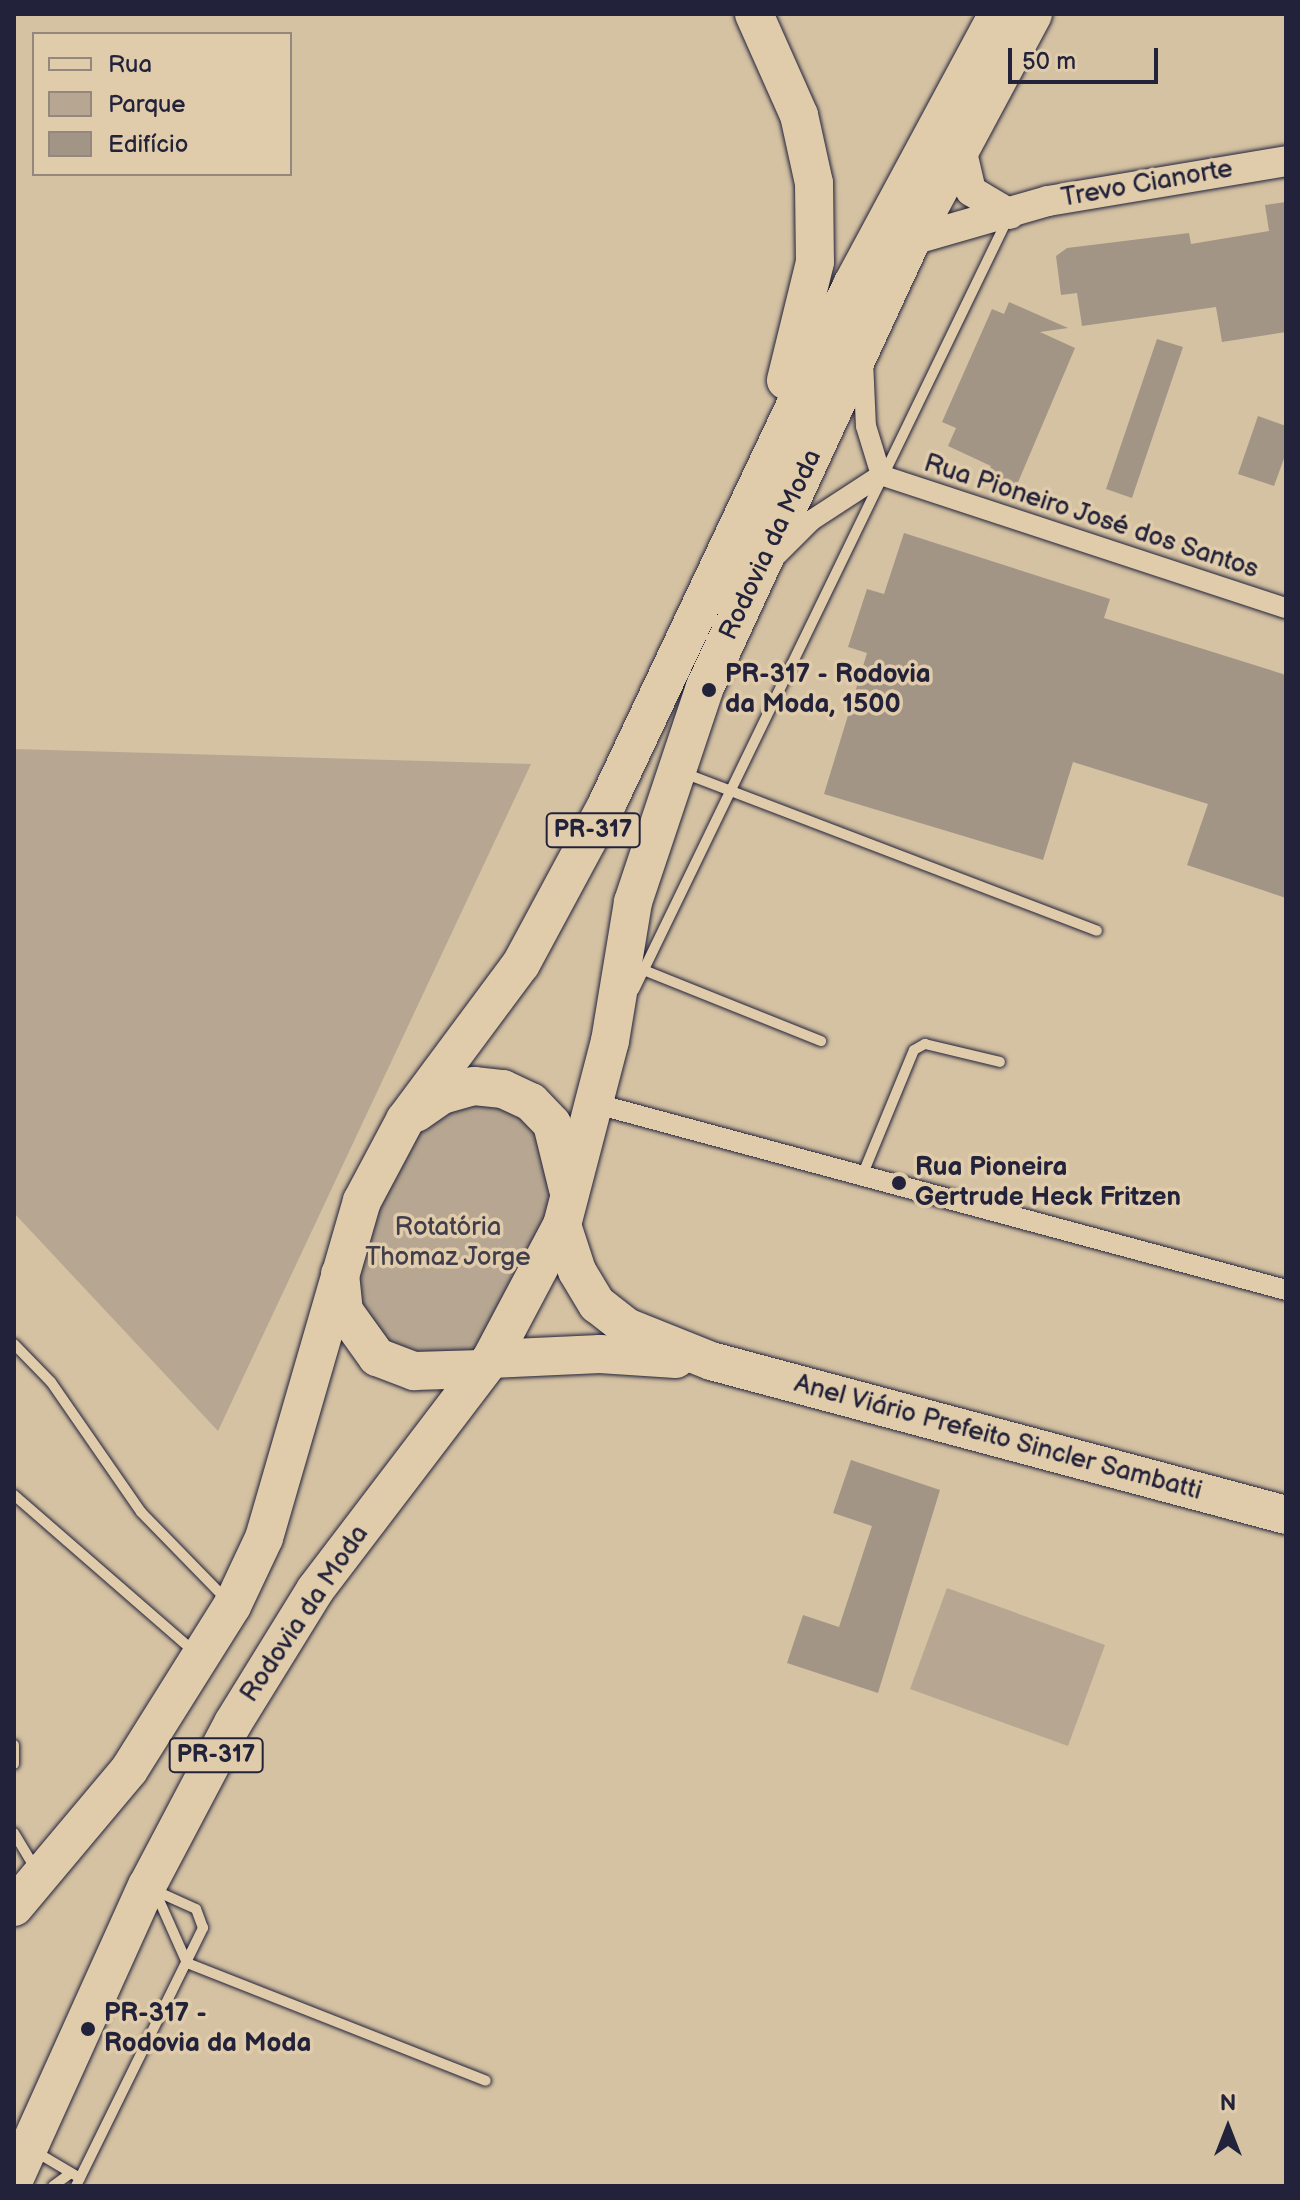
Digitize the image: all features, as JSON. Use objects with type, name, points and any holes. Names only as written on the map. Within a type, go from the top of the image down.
[{"type":"highway","points":[[742,517],[801,331],[815,262],[814,183],[799,115],[754,14]]},
{"type":"highway","name":"Rodovia da Moda","points":[[405,1120],[521,964],[607,804],[852,285],[998,14]]},
{"type":"highway","name":"Rodovia da Moda","points":[[565,1212],[610,1041],[634,966],[633,902],[675,770],[753,579],[912,240],[960,144],[1033,14]]},
{"type":"highway","points":[[405,1120],[442,1095],[474,1086],[503,1089],[531,1102],[552,1124],[566,1162],[565,1212]]},
{"type":"highway","name":"PR-317","points":[[14,1907],[129,1770],[204,1659],[232,1606],[264,1538],[339,1263],[362,1201],[405,1120]]},
{"type":"highway","name":"PR-317","points":[[486,1364],[565,1212]]},
{"type":"highway","name":"Anel Viário Prefeito Sincler Sambatti","points":[[565,1212],[577,1271],[597,1304],[626,1327],[711,1361],[1286,1515]]},
{"type":"highway","points":[[339,1263],[344,1311],[377,1357],[414,1371],[486,1364]]},
{"type":"highway","name":"Anel Viário Prefeito Sincler Sambatti","points":[[486,1364],[600,1354],[711,1361]]},
{"type":"highway","name":"Rodovia da Moda","points":[[21,2163],[150,1888],[233,1723],[315,1590],[486,1364]]},
{"type":"street","points":[[960,144],[971,191],[1010,214]]},
{"type":"street","name":"Trevo Cianorte","points":[[912,240],[1096,192],[1286,161]]},
{"type":"street","name":"Rua Pioneiro José dos Santos","points":[[863,350],[866,426],[881,475]]},
{"type":"street","name":"Rua Pioneiro José dos Santos","points":[[753,579],[812,520],[881,475]]},
{"type":"street","name":"Rua Pioneiro José dos Santos","points":[[881,475],[1286,608]]},
{"type":"street","points":[[593,1103],[1286,1290]]},
{"type":"lane","points":[[821,1041],[634,966],[731,788],[1010,214]]},
{"type":"lane","points":[[675,770],[731,788],[1097,931]]},
{"type":"lane","points":[[862,1176],[914,1050],[925,1044],[1000,1062]]},
{"type":"lane","points":[[14,1344],[51,1382],[141,1512],[232,1606]]},
{"type":"lane","points":[[14,1495],[204,1659]]},
{"type":"lane","points":[[14,1745],[14,1764]]},
{"type":"lane","points":[[14,1833],[42,1876]]},
{"type":"lane","points":[[53,2186],[76,2179],[203,1928],[196,1909],[150,1888]]},
{"type":"lane","points":[[150,1888],[187,1963],[486,2081]]},
{"type":"lane","points":[[21,2163],[76,2179]]},
{"type":"green space","points":[[14,749],[531,764],[218,1431],[14,1213]]},
{"type":"green space","name":"Rotatória Thomaz Jorge","points":[[503,1089],[566,1162],[491,1359],[433,1371],[344,1311],[405,1120]]},
{"type":"green space","points":[[947,1588],[1105,1645],[1068,1746],[910,1689]]},
{"type":"building","points":[[1286,202],[1286,332],[1222,342],[1216,307],[1082,326],[1077,293],[1061,295],[1056,256],[1067,248],[1189,233],[1191,244],[1269,231],[1265,205]]},
{"type":"building","points":[[1009,302],[1068,328],[1040,332],[1075,348],[1016,487],[987,474],[991,466],[948,446],[956,428],[942,422],[992,309],[1004,314]]},
{"type":"building","points":[[1157,339],[1183,347],[1132,498],[1106,489]]},
{"type":"building","points":[[1258,416],[1286,426],[1286,453],[1274,486],[1238,474]]},
{"type":"building","points":[[904,533],[1110,599],[1104,618],[1286,675],[1286,898],[1187,865],[1208,804],[1073,762],[1043,860],[824,794],[867,653],[848,647],[867,589],[884,594]]},
{"type":"building","points":[[851,1460],[940,1490],[878,1693],[787,1663],[803,1615],[839,1627],[872,1526],[833,1513]]},
{"type":"place","name":"PR-317 - Rodovia da Moda, 1500","points":[[709,690]]},
{"type":"place","name":"Rua Pioneira Gertrude Heck Fritzen","points":[[899,1183]]},
{"type":"place","name":"PR-317 - Rodovia da Moda","points":[[88,2029]]}]
